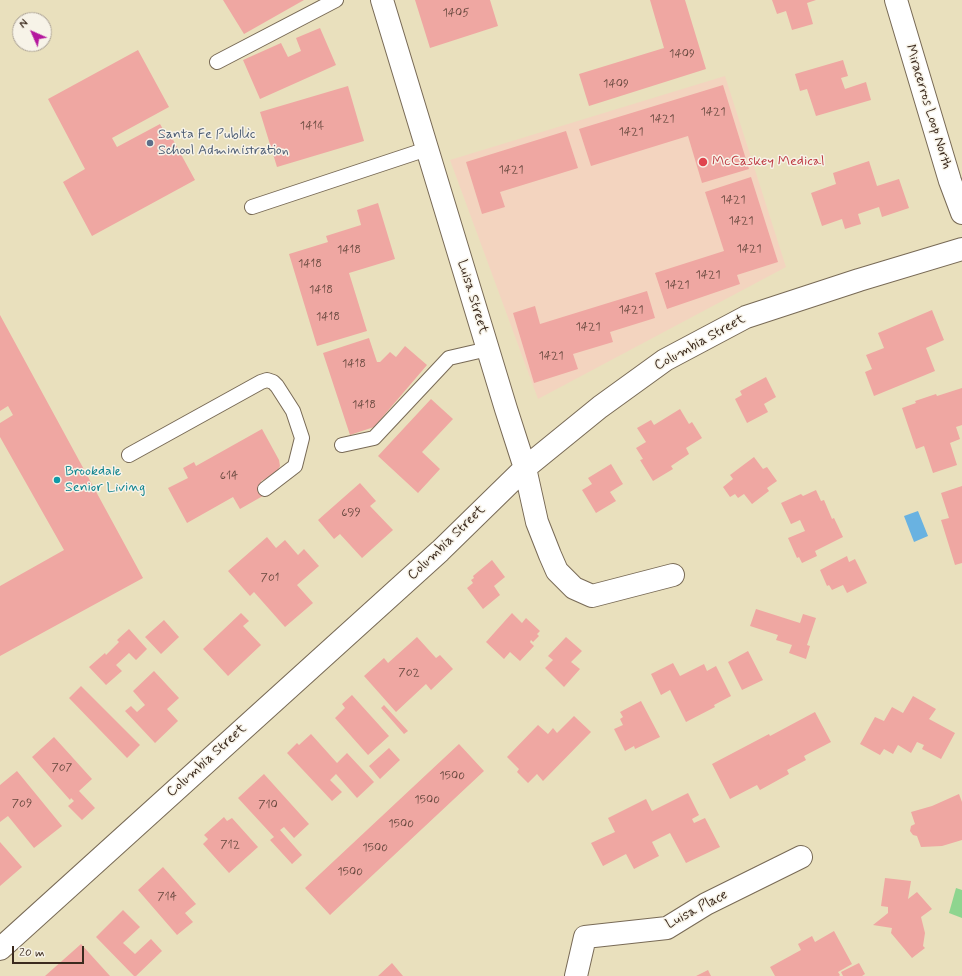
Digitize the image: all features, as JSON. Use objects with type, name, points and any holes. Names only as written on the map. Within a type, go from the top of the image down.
[{"type":"street","name":"Luisa Street","points":[[382,0],[525,468],[537,522],[557,571],[574,588],[592,596],[673,575]]},
{"type":"street","name":"Miracerros Loop North","points":[[896,0],[948,174],[962,213]]},
{"type":"street","name":"Columbia Street","points":[[0,949],[440,551],[525,468],[600,406],[664,360],[746,317],[859,280],[962,249]]},
{"type":"street","name":"Luisa Place","points":[[576,976],[585,937],[667,928],[706,904],[801,857]]},
{"type":"lane","points":[[217,62],[336,0]]},
{"type":"lane","points":[[252,207],[427,149]]},
{"type":"lane","points":[[342,445],[374,438],[449,358],[488,349]]},
{"type":"lane","points":[[129,455],[267,380],[278,386],[293,411],[302,438],[296,466],[265,489]]},
{"type":"shaded area","points":[[725,76],[786,267],[538,399],[450,160]]},
{"type":"green space","points":[[956,888],[962,890],[962,918],[949,913]]},
{"type":"water","points":[[918,511],[928,536],[914,542],[904,516]]},
{"type":"building","points":[[223,0],[304,0],[244,34]]},
{"type":"building","points":[[415,0],[490,0],[498,26],[430,48]]},
{"type":"building","points":[[650,0],[685,0],[706,69],[589,106],[579,74],[664,48]]},
{"type":"building","points":[[772,0],[816,0],[807,3],[813,24],[792,30],[786,11],[777,14]]},
{"type":"building","points":[[320,28],[336,65],[260,99],[243,60],[281,43],[288,57],[301,51],[296,38]]},
{"type":"building","name":"Santa Fe Publlic School Administration","points":[[138,50],[169,107],[112,138],[117,147],[160,124],[168,138],[171,136],[195,180],[92,236],[63,182],[85,169],[48,99]]},
{"type":"building","points":[[843,60],[848,76],[841,78],[845,89],[866,82],[871,100],[816,116],[807,89],[800,91],[795,74]]},
{"type":"building","points":[[723,85],[749,169],[702,183],[688,136],[591,166],[579,129]]},
{"type":"building","points":[[348,86],[364,141],[277,167],[260,112]]},
{"type":"building","points":[[566,131],[578,168],[500,192],[505,207],[482,214],[466,162]]},
{"type":"building","points":[[869,161],[877,186],[899,179],[909,208],[882,217],[879,207],[858,214],[861,224],[845,229],[842,219],[822,226],[811,193],[836,184],[833,173]]},
{"type":"building","points":[[751,177],[778,262],[737,275],[740,284],[667,309],[655,273],[724,251],[705,192]]},
{"type":"building","points":[[378,203],[395,259],[349,273],[367,331],[317,346],[289,254],[328,242],[326,236],[361,225],[357,210]]},
{"type":"building","points":[[647,291],[655,318],[610,332],[613,342],[573,354],[578,369],[534,383],[513,313],[535,306],[540,324]]},
{"type":"building","points":[[932,310],[944,340],[926,348],[935,371],[874,396],[865,372],[872,369],[866,355],[884,348],[878,333]]},
{"type":"building","name":"Brookdale Senior Living","points":[[0,315],[143,578],[0,656],[0,586],[64,550],[0,437],[0,423],[13,415],[8,406],[0,411]]},
{"type":"building","points":[[369,338],[377,362],[380,362],[390,352],[396,357],[405,346],[427,365],[374,427],[350,435],[323,353]]},
{"type":"building","points":[[766,377],[776,397],[764,404],[768,412],[747,423],[735,399],[742,395],[740,391]]},
{"type":"building","points":[[962,388],[962,425],[956,427],[960,439],[950,443],[957,465],[933,473],[924,446],[916,449],[902,408],[916,403],[915,401],[936,394],[937,396]]},
{"type":"building","points":[[431,399],[453,419],[422,452],[440,469],[418,493],[378,456]]},
{"type":"building","points":[[680,409],[689,424],[692,422],[702,438],[686,448],[689,454],[671,466],[673,469],[653,481],[640,460],[643,459],[636,448],[646,442],[637,428],[651,420],[654,425]]},
{"type":"building","points":[[262,429],[279,460],[280,466],[276,474],[261,481],[268,493],[240,509],[233,497],[187,523],[168,488],[188,478],[183,468],[194,462],[196,466]]},
{"type":"building","points":[[754,457],[763,469],[767,467],[777,481],[767,488],[769,491],[752,504],[744,494],[738,498],[735,494],[730,497],[723,487],[733,479],[730,475]]},
{"type":"building","points":[[611,464],[623,484],[610,492],[616,501],[596,513],[582,490],[592,484],[588,478]]},
{"type":"building","points":[[360,483],[376,501],[370,506],[393,530],[362,558],[340,534],[334,539],[318,520]]},
{"type":"building","points":[[962,486],[962,563],[955,565],[941,520],[949,518],[941,493]]},
{"type":"building","points":[[816,490],[821,501],[824,500],[832,519],[834,518],[843,537],[815,551],[817,556],[802,563],[799,557],[797,558],[788,538],[805,531],[800,520],[791,524],[781,503],[801,494],[803,496]]},
{"type":"building","points":[[267,537],[276,548],[285,540],[298,555],[304,549],[319,566],[297,585],[313,603],[285,627],[254,592],[250,596],[228,571]]},
{"type":"building","points":[[847,556],[849,562],[855,559],[867,583],[847,593],[843,585],[832,590],[829,585],[827,586],[820,570]]},
{"type":"building","points":[[492,560],[505,577],[494,586],[500,595],[483,609],[467,588],[473,583],[471,580],[474,578],[473,576]]},
{"type":"building","points":[[756,609],[800,623],[803,614],[816,618],[807,645],[810,646],[806,659],[789,653],[792,645],[776,640],[778,635],[750,626]]},
{"type":"building","points":[[241,613],[249,621],[243,626],[261,645],[228,676],[203,649]]},
{"type":"building","points":[[512,613],[522,623],[526,618],[540,631],[537,634],[539,636],[533,642],[531,640],[530,642],[534,646],[520,661],[510,652],[504,659],[486,642]]},
{"type":"building","points":[[164,620],[179,637],[161,654],[145,637]]},
{"type":"building","points":[[129,629],[147,649],[136,660],[129,653],[116,665],[122,671],[106,685],[89,667],[105,653],[106,655],[119,642],[117,640]]},
{"type":"building","points":[[417,637],[436,658],[440,655],[453,669],[431,690],[426,684],[396,712],[364,676],[384,658],[388,663]]},
{"type":"building","points":[[566,637],[582,651],[571,662],[580,669],[564,687],[545,668],[553,660],[548,656]]},
{"type":"building","points":[[748,651],[763,680],[742,690],[728,662]]},
{"type":"building","points":[[673,663],[680,676],[704,664],[707,671],[716,666],[731,696],[714,705],[715,707],[686,722],[670,690],[661,695],[651,674]]},
{"type":"building","points":[[154,671],[179,698],[167,709],[178,721],[155,743],[125,711],[131,706],[137,712],[145,705],[133,691]]},
{"type":"building","points":[[81,686],[140,745],[127,758],[69,698]]},
{"type":"building","points":[[352,695],[389,736],[368,755],[335,718],[345,708],[342,704]]},
{"type":"building","points":[[913,696],[936,709],[929,719],[955,733],[941,759],[922,749],[924,745],[917,742],[911,753],[898,745],[893,754],[884,749],[880,755],[860,744],[875,717],[884,721],[892,707],[903,713]]},
{"type":"building","points":[[641,701],[660,737],[635,749],[634,746],[625,751],[614,729],[623,725],[620,719],[623,717],[620,712]]},
{"type":"building","points":[[384,705],[408,731],[404,734],[381,708]]},
{"type":"building","points":[[815,712],[831,742],[804,756],[806,760],[787,770],[789,774],[760,790],[757,785],[730,799],[712,764]]},
{"type":"building","points":[[574,716],[591,732],[543,781],[537,774],[528,783],[517,772],[519,769],[507,757],[538,725],[548,734],[553,728],[557,733]]},
{"type":"building","points":[[311,734],[337,763],[347,753],[374,782],[357,798],[336,774],[330,780],[342,792],[332,801],[287,753],[297,743],[299,745]]},
{"type":"building","points":[[54,737],[92,779],[79,791],[95,808],[82,820],[68,806],[74,801],[71,798],[70,800],[32,757]]},
{"type":"building","points":[[459,744],[484,771],[330,915],[305,888]]},
{"type":"building","points":[[389,748],[400,760],[380,779],[369,766]]},
{"type":"building","points":[[17,771],[62,826],[34,848],[8,816],[0,822],[0,785]]},
{"type":"building","points":[[264,774],[309,824],[294,838],[284,827],[280,830],[302,855],[292,864],[270,840],[274,837],[238,798]]},
{"type":"building","points":[[688,793],[699,815],[692,819],[694,823],[705,818],[720,847],[686,863],[670,833],[652,842],[659,856],[634,869],[626,854],[603,866],[591,843],[615,832],[608,818],[646,799],[652,811]]},
{"type":"building","points":[[959,794],[962,802],[962,840],[942,846],[921,847],[917,836],[913,835],[910,831],[911,826],[915,824],[911,812],[932,806]]},
{"type":"building","points":[[224,817],[227,821],[232,818],[258,847],[229,873],[203,844],[208,839],[204,835]]},
{"type":"building","points":[[0,842],[22,867],[0,886]]},
{"type":"building","points":[[163,867],[196,904],[185,913],[193,922],[177,935],[138,890]]},
{"type":"building","points":[[885,878],[911,881],[908,899],[917,892],[932,909],[921,917],[925,933],[923,946],[925,948],[912,958],[891,933],[892,928],[873,925],[888,913],[888,907],[881,906]]},
{"type":"building","points":[[123,910],[140,927],[123,943],[135,954],[151,939],[162,951],[136,976],[134,976],[96,937]]},
{"type":"building","points":[[834,931],[852,964],[838,972],[840,975],[839,976],[775,976],[770,967],[801,950],[798,944],[812,936],[815,942]]},
{"type":"building","points":[[81,944],[110,976],[45,976]]},
{"type":"building","points":[[392,963],[403,976],[378,976]]},
{"type":"building","points":[[859,963],[865,974],[862,976],[843,976],[841,972]]},
{"type":"building","points":[[708,970],[711,976],[696,976]]},
{"type":"place","name":"Santa Fe Publlic School Administration","points":[[150,143]]},
{"type":"place","name":"McCaskey Medical","points":[[703,162]]},
{"type":"place","name":"Brookdale Senior Living","points":[[57,480]]}]
